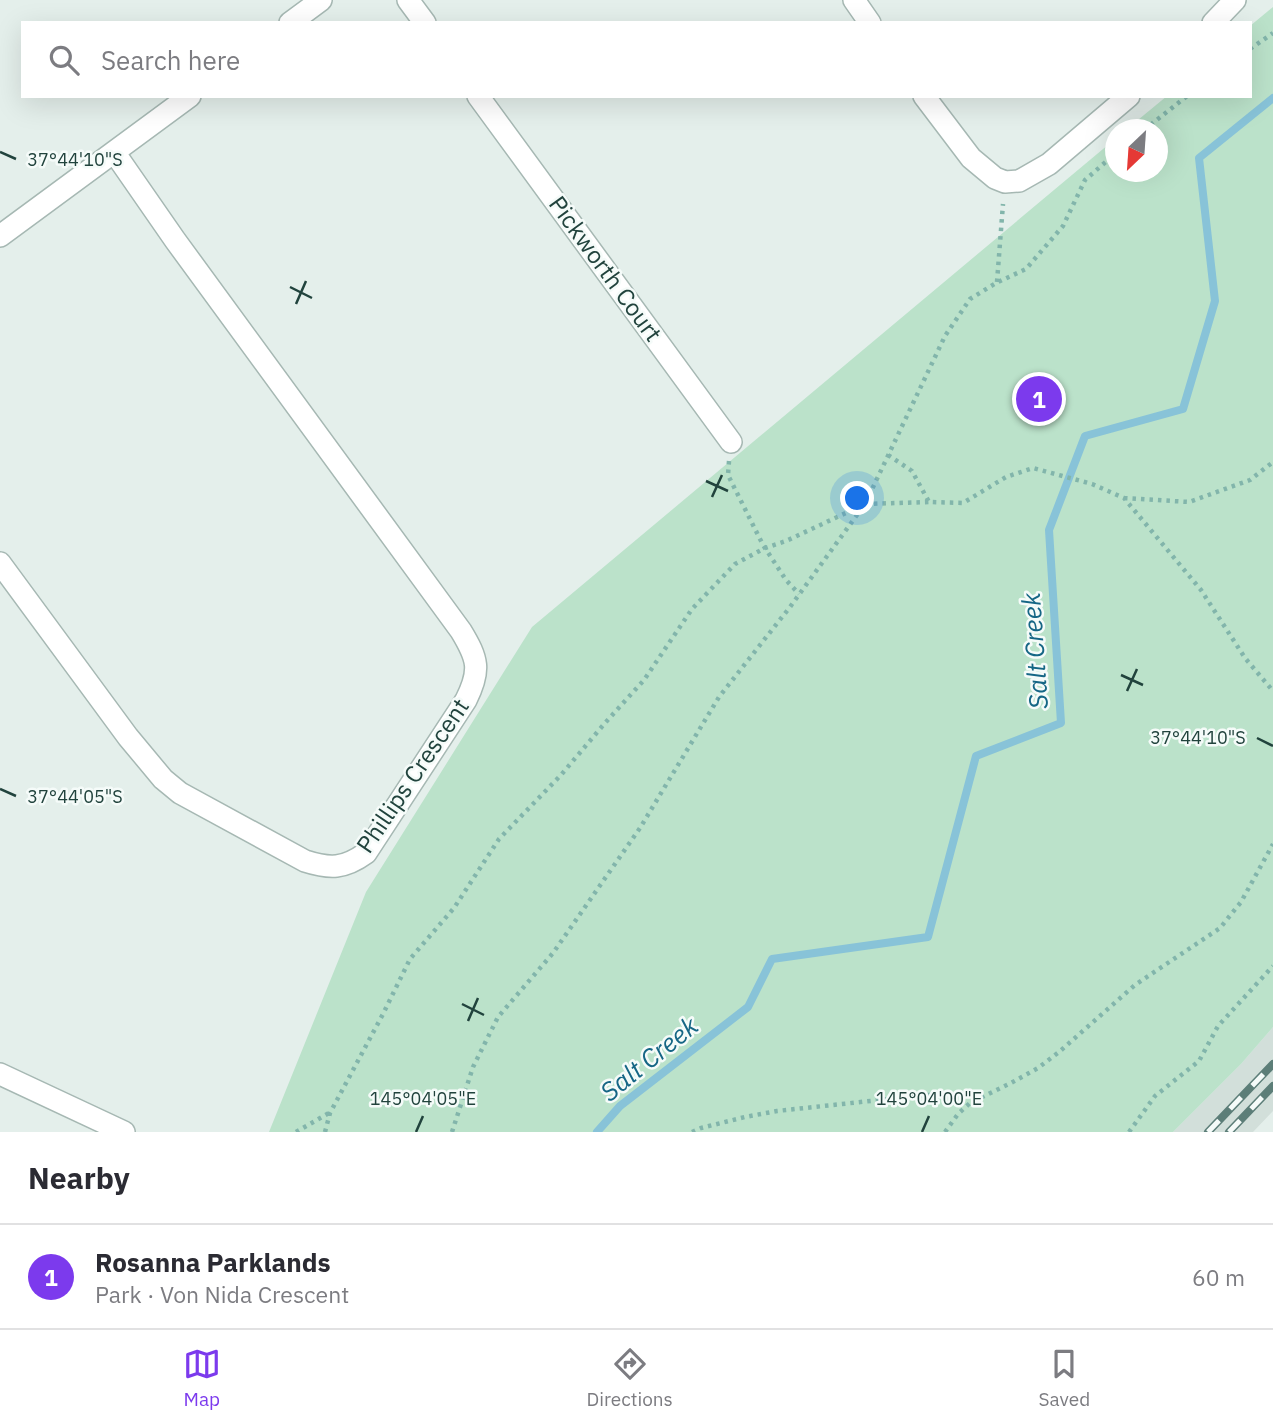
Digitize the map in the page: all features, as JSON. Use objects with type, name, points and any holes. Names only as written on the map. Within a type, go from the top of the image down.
[{"type":"street","points":[[293,21],[321,0]]},
{"type":"street","points":[[408,0],[424,21]]},
{"type":"street","points":[[854,0],[869,21]]},
{"type":"street","points":[[1215,21],[1235,0]]},
{"type":"street","points":[[0,236],[187,98]]},
{"type":"street","name":"Pickworth Court","points":[[479,98],[731,442]]},
{"type":"street","points":[[926,98],[971,158],[995,178],[1005,182],[1019,181],[1049,164],[1127,98]]},
{"type":"street","name":"Phillips Crescent","points":[[0,563],[128,737],[163,779],[180,793],[305,861],[323,867],[356,861],[366,853],[466,700],[474,683],[477,665],[461,631],[175,240],[114,152]]},
{"type":"street","points":[[0,1074],[124,1132]]},
{"type":"path","points":[[1252,49],[1273,33]]},
{"type":"path","points":[[1158,119],[1184,98]]},
{"type":"path","points":[[452,1132],[473,1067],[498,1017],[554,953],[640,828],[719,697],[865,504],[945,336],[970,299],[1026,269],[1063,226],[1084,180],[1105,162]]},
{"type":"path","points":[[996,283],[1005,182]]},
{"type":"path","points":[[731,442],[729,475],[765,548],[786,580],[799,594]]},
{"type":"path","points":[[888,455],[912,471],[929,502]]},
{"type":"path","points":[[325,1132],[330,1113],[410,959],[454,908],[499,839],[561,775],[644,680],[692,609],[735,564],[865,504],[963,503],[1006,477],[1033,468],[1092,484],[1124,498],[1189,502],[1250,480],[1273,461]]},
{"type":"path","points":[[1124,498],[1201,590],[1245,659],[1273,691]]},
{"type":"path","points":[[945,1132],[970,1103],[1038,1068],[1135,985],[1220,928],[1241,902],[1273,844]]},
{"type":"path","points":[[1129,1132],[1155,1096],[1199,1061],[1217,1026],[1273,965]]},
{"type":"path","points":[[692,1132],[745,1116],[777,1111],[926,1095],[986,1094]]},
{"type":"path","points":[[296,1132],[330,1113]]},
{"type":"shaded area","points":[[1273,1027],[1273,1111],[1253,1132],[1173,1132],[1241,1064]]},
{"type":"green space","points":[[1273,7],[1273,1027],[1241,1064],[1173,1132],[269,1132],[366,892],[532,627],[1105,147],[1105,182],[1168,182],[1168,119],[1139,119],[1165,98],[1252,98],[1252,24]]},
{"type":"waterway","name":"Salt Creek","points":[[597,1132],[620,1106],[748,1007],[772,959],[928,937],[976,756],[1061,723],[1049,530],[1085,436],[1183,409],[1215,301],[1199,158],[1273,98]]},
{"type":"railway","points":[[1208,1132],[1273,1064]]},
{"type":"railway","points":[[1229,1132],[1273,1086]]},
{"type":"place","name":"Rosanna Parklands","points":[[1039,399]]}]
